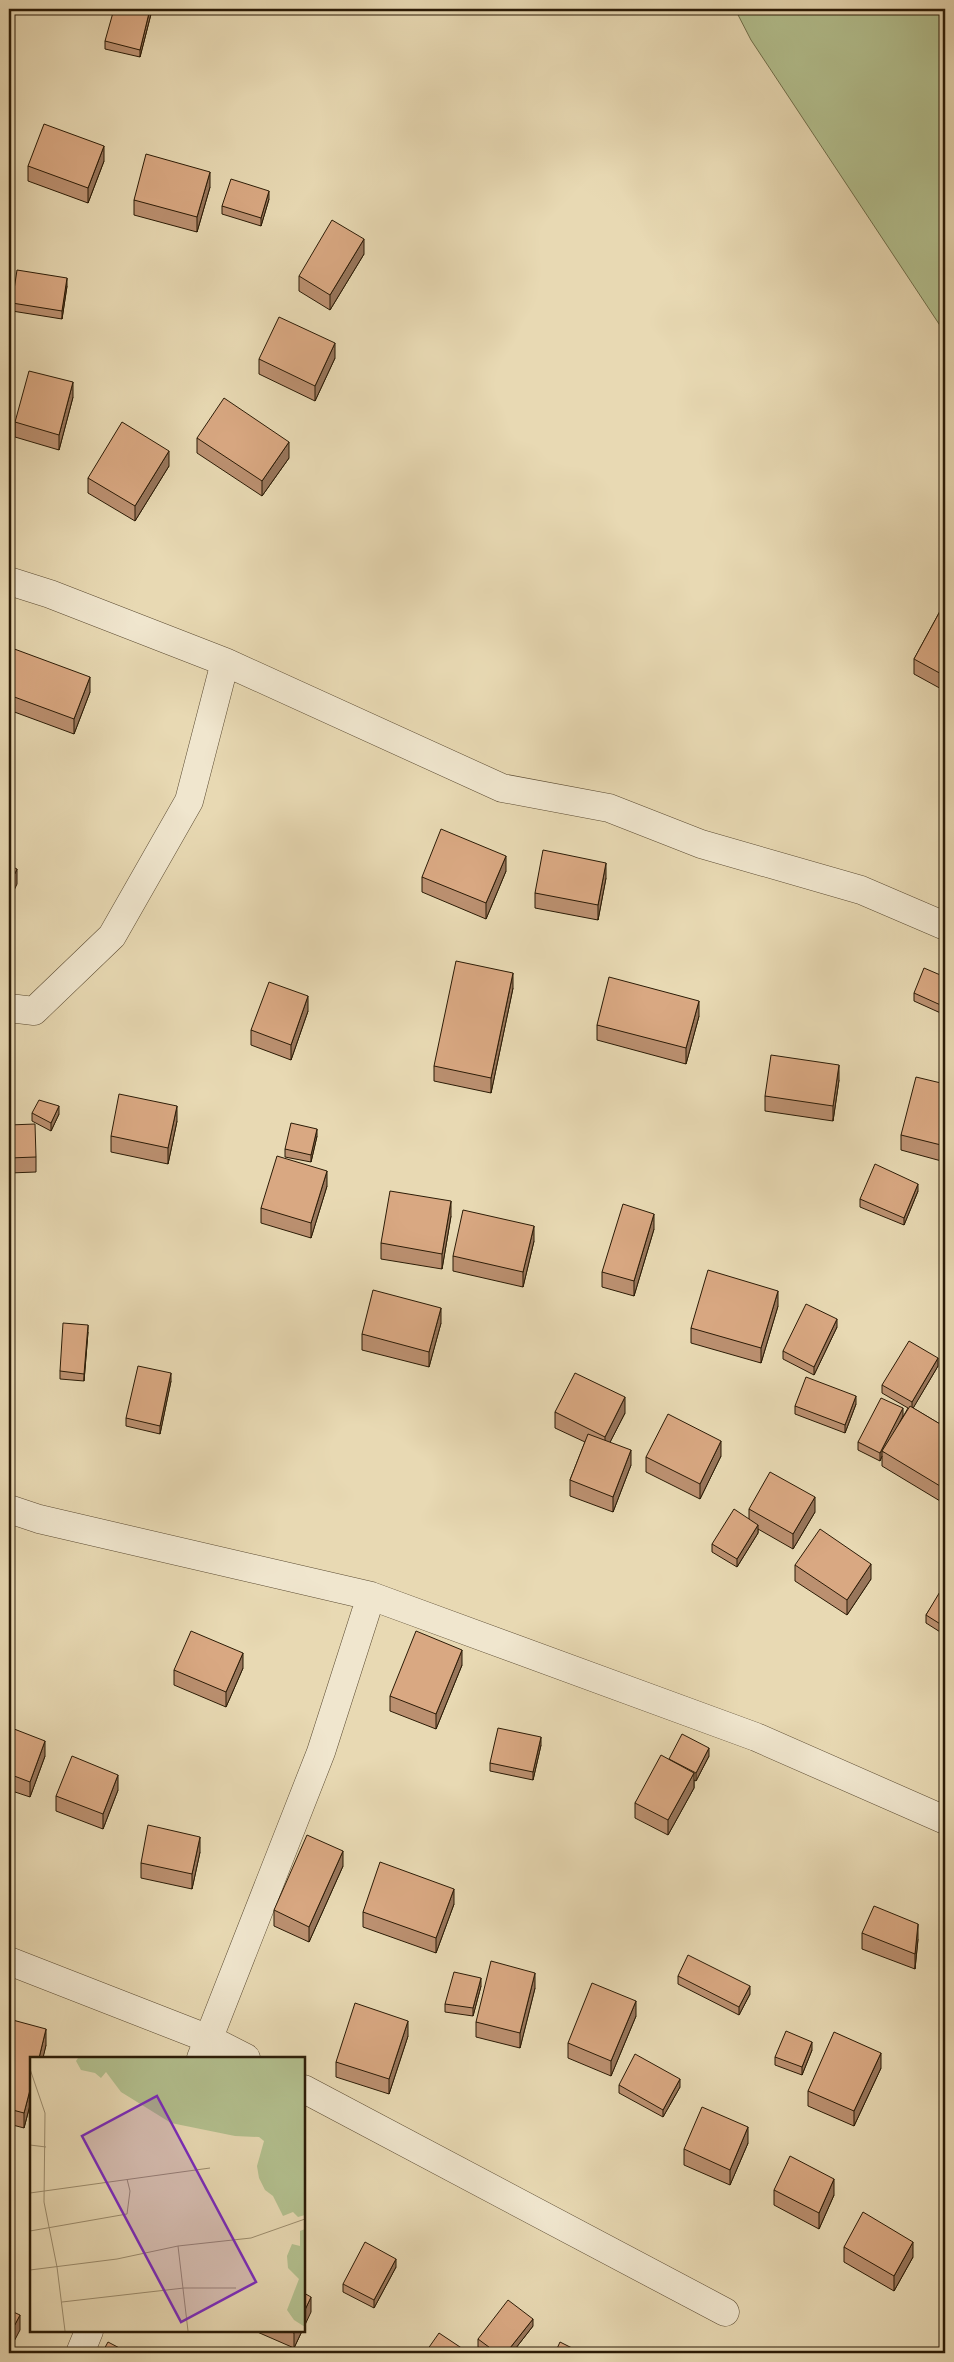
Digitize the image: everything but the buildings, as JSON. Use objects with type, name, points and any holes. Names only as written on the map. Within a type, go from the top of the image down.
[{"type":"street","points":[[9,581],[50,594],[225,662],[502,788],[609,808],[702,844],[860,890],[945,926]]},
{"type":"street","points":[[9,1008],[34,1011],[112,936],[189,801],[225,662]]},
{"type":"street","points":[[9,1509],[39,1519],[372,1596],[756,1737],[945,1820]]},
{"type":"street","points":[[205,2048],[321,1752],[372,1596]]},
{"type":"street","points":[[9,1961],[205,2048],[242,2057]]},
{"type":"street","points":[[305,2090],[725,2312]]},
{"type":"street","points":[[80,2353],[89,2332]]},
{"type":"green space","points":[[735,9],[945,9],[945,333],[751,40]]}]
